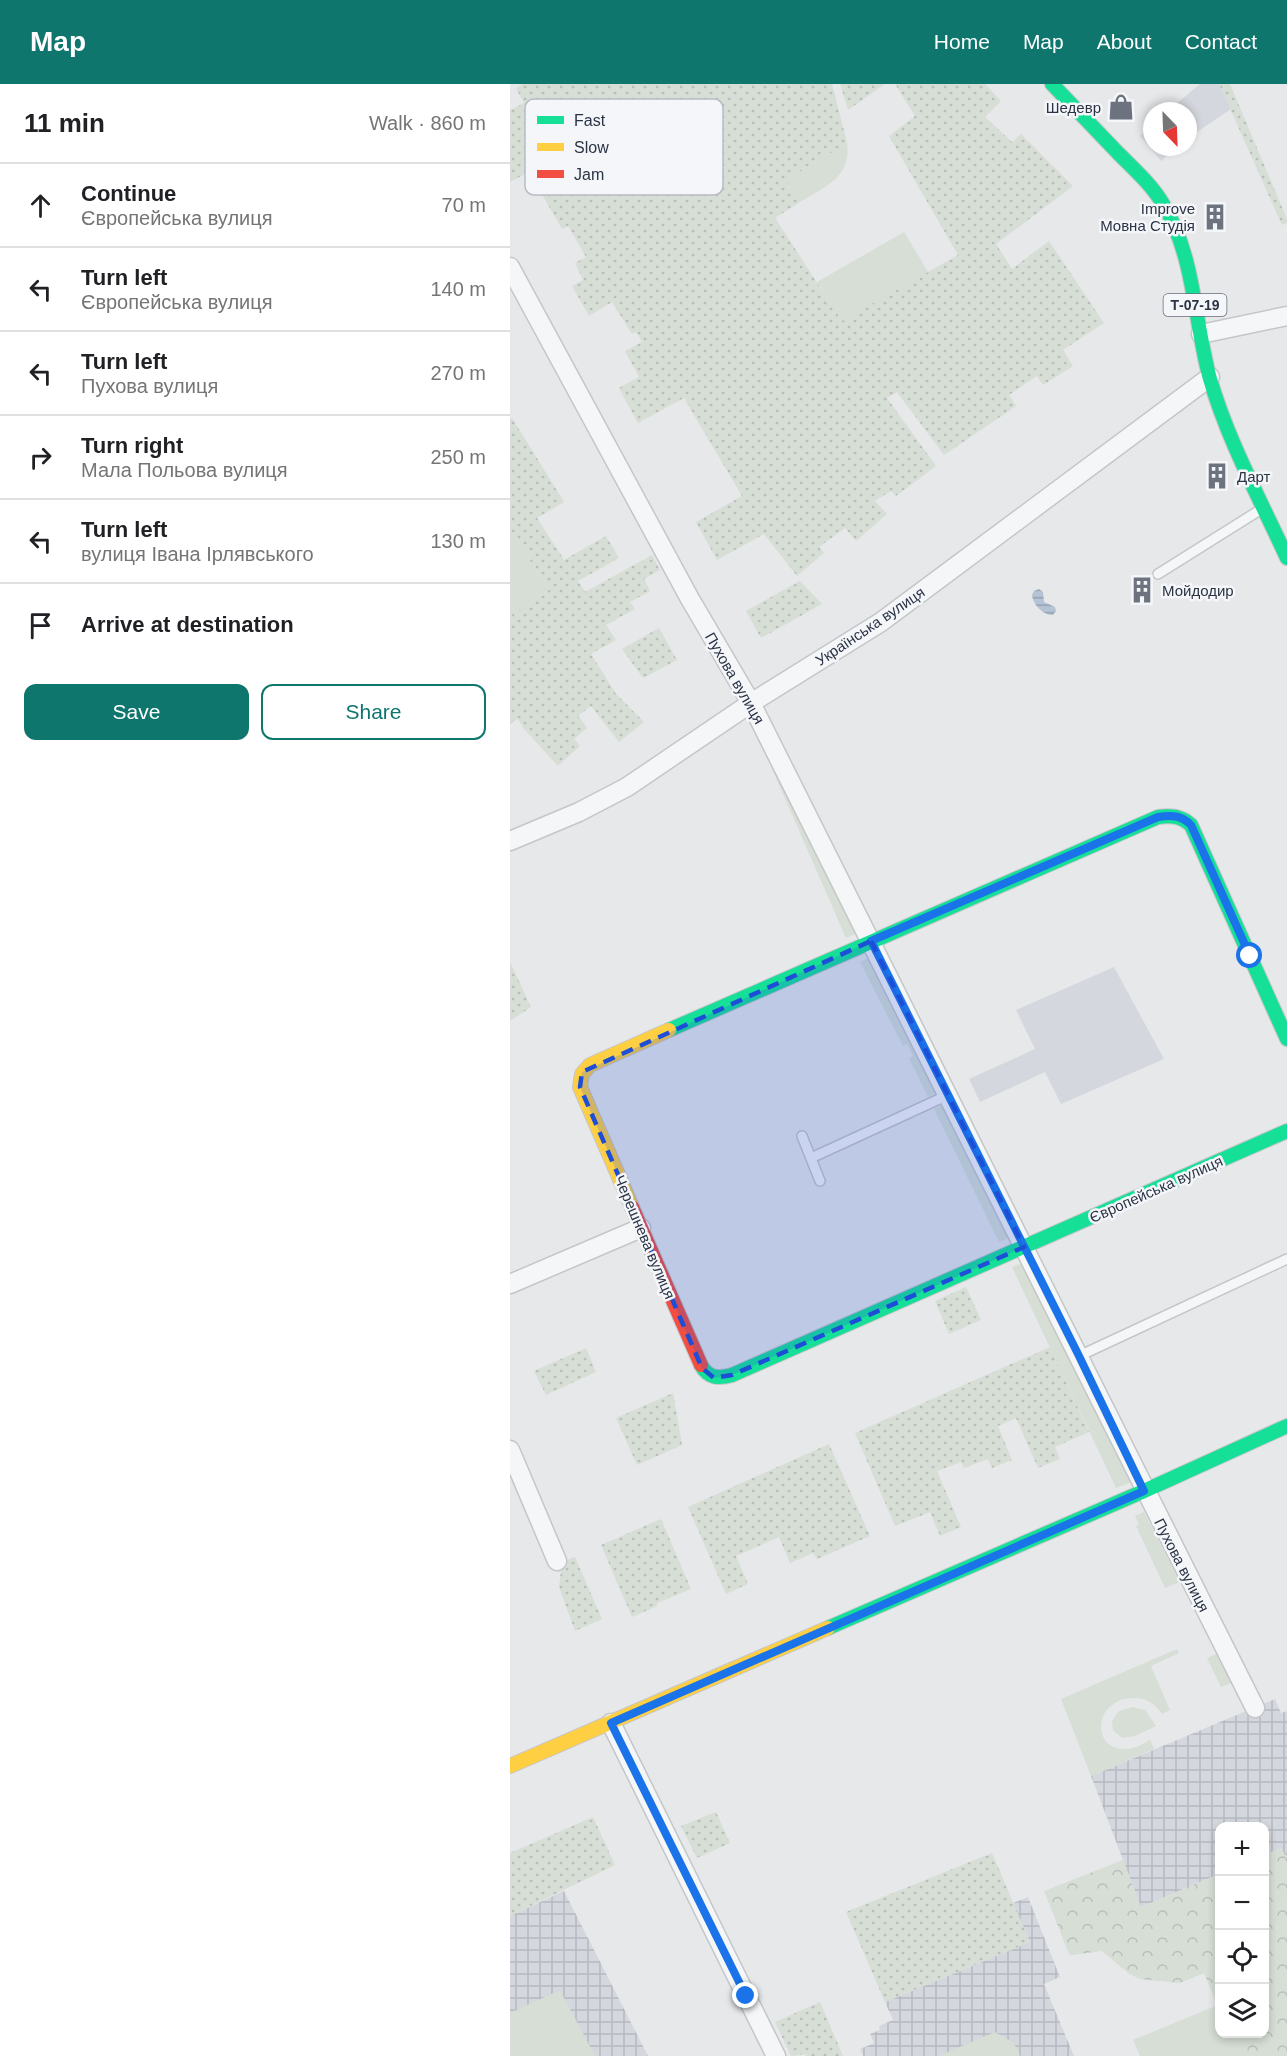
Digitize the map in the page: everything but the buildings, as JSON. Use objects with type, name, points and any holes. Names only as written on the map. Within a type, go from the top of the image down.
[{"type":"street","name":"Т-07-19","points":[[1052,84],[1160,196],[1169,214],[1182,251],[1209,377],[1227,428],[1287,558]]},
{"type":"street","name":"Пухова вулиця","points":[[510,267],[690,599],[751,703],[1079,1356],[1144,1491],[1255,1708]]},
{"type":"street","points":[[1201,334],[1287,316]]},
{"type":"street","name":"Українська вулиця","points":[[510,841],[604,800],[627,787],[751,703],[881,622],[1209,377]]},
{"type":"street","points":[[871,941],[1158,817],[1178,816],[1191,825],[1287,1039]]},
{"type":"street","name":"Черешнева вулиця","points":[[871,941],[590,1065],[582,1072],[580,1087],[702,1368],[707,1375],[714,1378],[732,1375],[1024,1247]]},
{"type":"street","name":"Європейська вулиця","points":[[1024,1247],[1287,1131]]},
{"type":"street","points":[[510,1284],[641,1228]]},
{"type":"street","points":[[510,1766],[1144,1491],[1287,1426]]},
{"type":"street","points":[[510,1450],[518,1489],[557,1561]]},
{"type":"street","points":[[611,1723],[776,2056]]},
{"type":"lane","points":[[1158,574],[1264,508]]},
{"type":"lane","points":[[811,1158],[948,1095]]},
{"type":"lane","points":[[802,1136],[820,1181]]},
{"type":"lane","points":[[1079,1356],[1287,1259]]},
{"type":"highlighted area","points":[[871,941],[1024,1247],[732,1375],[714,1378],[702,1368],[580,1087],[582,1072]]},
{"type":"shaded area","points":[[1200,84],[1219,84],[1231,109],[1197,132],[1197,102],[1179,102]]},
{"type":"shaded area","points":[[1157,156],[1167,156],[1161,161]]},
{"type":"shaded area","points":[[1114,967],[1164,1059],[1061,1104],[1045,1072],[980,1102],[969,1079],[1035,1049],[1016,1010]]},
{"type":"shaded area","points":[[1275,1699],[1281,1713],[1287,1711],[1287,1859],[1281,1848],[1269,1853],[1269,1822],[1215,1822],[1215,1876],[1141,1907],[1091,1776]]},
{"type":"shaded area","points":[[564,1891],[648,2056],[510,2056],[510,1916]]},
{"type":"shaded area","points":[[1028,1897],[1060,1977],[1044,1984],[1074,2056],[863,2056],[860,2049],[874,2043],[870,2034],[880,2030],[879,2026],[893,2020],[885,2002],[1030,1942],[1013,1903]]},
{"type":"green space","points":[[523,84],[832,84],[847,143],[786,180],[800,202],[775,218],[842,321],[958,255],[889,136],[915,116],[895,84],[985,84],[1001,101],[985,117],[1012,142],[1021,134],[1073,186],[996,244],[1012,269],[1049,241],[1104,323],[1063,350],[1073,366],[1043,385],[1037,376],[1009,395],[1016,406],[944,455],[897,392],[887,398],[936,466],[896,496],[891,491],[875,501],[887,514],[856,541],[845,528],[819,547],[824,553],[797,576],[764,534],[717,560],[696,522],[742,496],[684,398],[638,423],[619,388],[639,377],[625,351],[642,342],[636,332],[632,334],[612,302],[589,316],[572,286],[583,280],[575,263],[586,257],[568,226],[562,229],[542,195],[723,195],[723,99],[525,99],[525,174],[510,182],[510,110],[524,103],[516,88]]},
{"type":"green space","points":[[840,84],[885,84],[848,110]]},
{"type":"green space","points":[[1219,84],[1230,84],[1287,223],[1282,225]]},
{"type":"green space","points":[[847,143],[847,155],[841,173],[827,186],[800,202],[785,180]]},
{"type":"green space","points":[[904,232],[928,272],[842,322],[817,282]]},
{"type":"green space","points":[[512,418],[564,502],[537,518],[564,560],[606,536],[619,558],[578,581],[585,592],[652,555],[660,570],[644,579],[650,591],[630,602],[635,609],[606,625],[616,640],[591,654],[616,694],[644,722],[619,742],[591,706],[578,716],[587,728],[574,739],[580,746],[558,766],[524,729],[518,719],[510,724],[510,616],[549,590],[510,529],[510,419]]},
{"type":"green space","points":[[510,529],[549,590],[510,616]]},
{"type":"green space","points":[[800,581],[822,604],[761,638],[746,611]]},
{"type":"green space","points":[[659,628],[677,660],[643,678],[622,649]]},
{"type":"green space","points":[[763,748],[856,934],[846,938]]},
{"type":"green space","points":[[868,958],[936,1093],[928,1097],[909,1058],[913,1056],[907,1044],[903,1046],[860,962]]},
{"type":"green space","points":[[510,962],[531,1007],[510,1021]]},
{"type":"green space","points":[[942,1105],[1009,1238],[999,1242],[934,1109]]},
{"type":"green space","points":[[1022,1263],[1132,1482],[1116,1488],[1012,1267]]},
{"type":"green space","points":[[966,1287],[981,1320],[949,1334],[935,1301]]},
{"type":"green space","points":[[1050,1347],[1089,1432],[1055,1447],[1060,1459],[1038,1468],[1016,1418],[998,1426],[1012,1460],[992,1468],[988,1459],[964,1468],[961,1462],[937,1471],[961,1527],[940,1536],[930,1512],[895,1526],[855,1433]]},
{"type":"green space","points":[[586,1348],[596,1372],[546,1395],[534,1371]]},
{"type":"green space","points":[[673,1393],[682,1445],[637,1465],[616,1418]]},
{"type":"green space","points":[[829,1444],[870,1536],[817,1559],[813,1553],[790,1563],[779,1537],[736,1556],[748,1584],[726,1594],[688,1507]]},
{"type":"green space","points":[[1144,1512],[1180,1582],[1165,1588],[1136,1526],[1139,1525],[1135,1516]]},
{"type":"green space","points":[[661,1519],[691,1589],[657,1603],[657,1606],[632,1617],[601,1545]]},
{"type":"green space","points":[[575,1557],[602,1619],[575,1631],[559,1587],[562,1562]]},
{"type":"green space","points":[[1177,1649],[1179,1653],[1151,1666],[1170,1710],[1162,1714],[1147,1700],[1135,1698],[1121,1700],[1110,1706],[1101,1725],[1102,1734],[1107,1743],[1116,1748],[1128,1749],[1150,1740],[1154,1749],[1091,1776],[1061,1699]]},
{"type":"green space","points":[[1216,1654],[1231,1683],[1221,1687],[1207,1658]]},
{"type":"green space","points":[[1133,1707],[1145,1710],[1156,1726],[1135,1736],[1122,1738],[1113,1730],[1112,1721],[1119,1711]]},
{"type":"green space","points":[[716,1812],[730,1843],[697,1858],[681,1826]]},
{"type":"green space","points":[[593,1817],[615,1865],[510,1916],[510,1853]]},
{"type":"green space","points":[[1281,1848],[1287,1859],[1287,2056],[1238,2056],[1231,2038],[1269,2038],[1269,1853]]},
{"type":"green space","points":[[992,1853],[1030,1942],[885,2002],[846,1912]]},
{"type":"green space","points":[[1123,1860],[1141,1907],[1215,1876],[1215,2000],[1204,1973],[1180,1983],[1140,1979],[1128,1973],[1102,1951],[1069,1954],[1044,1891]]},
{"type":"green space","points":[[560,1990],[595,2056],[510,2056],[510,2013]]},
{"type":"green space","points":[[820,2002],[843,2056],[806,2056],[805,2054],[791,2056],[775,2022]]},
{"type":"green space","points":[[1215,2006],[1215,2038],[1231,2038],[1238,2056],[1140,2056],[1133,2040]]},
{"type":"green space","points":[[995,2032],[1014,2043],[1020,2056],[938,2056]]},
{"type":"water","points":[[1039,589],[1043,592],[1044,602],[1055,607],[1056,611],[1053,615],[1049,615],[1036,606],[1032,595]]},
{"type":"traffic: fast","points":[[1052,84],[1148,183],[1174,224],[1188,267],[1205,357],[1217,402],[1235,447],[1287,558]]},
{"type":"traffic: fast","points":[[669,1030],[1158,817],[1167,816],[1180,818],[1191,825],[1287,1039]]},
{"type":"traffic: fast","points":[[701,1365],[710,1375],[722,1377],[732,1375],[1287,1131]]},
{"type":"traffic: fast","points":[[828,1628],[1144,1491],[1287,1426]]},
{"type":"traffic: slow","points":[[632,1207],[580,1087],[582,1074],[590,1065],[669,1030]]},
{"type":"traffic: slow","points":[[510,1766],[828,1628]]},
{"type":"traffic: jam","points":[[632,1207],[701,1365]]},
{"type":"place","name":"Шедевр","points":[[1121,107]]},
{"type":"place","name":"Improve Мовна Студія","points":[[1215,217]]},
{"type":"place","name":"Дарт","points":[[1217,476]]},
{"type":"place","name":"Мойдодир","points":[[1142,590]]},
{"type":"route","points":[[746,1996],[611,1723],[1144,1491],[871,941],[1158,817],[1169,815],[1185,819],[1191,825],[1250,956]]}]
